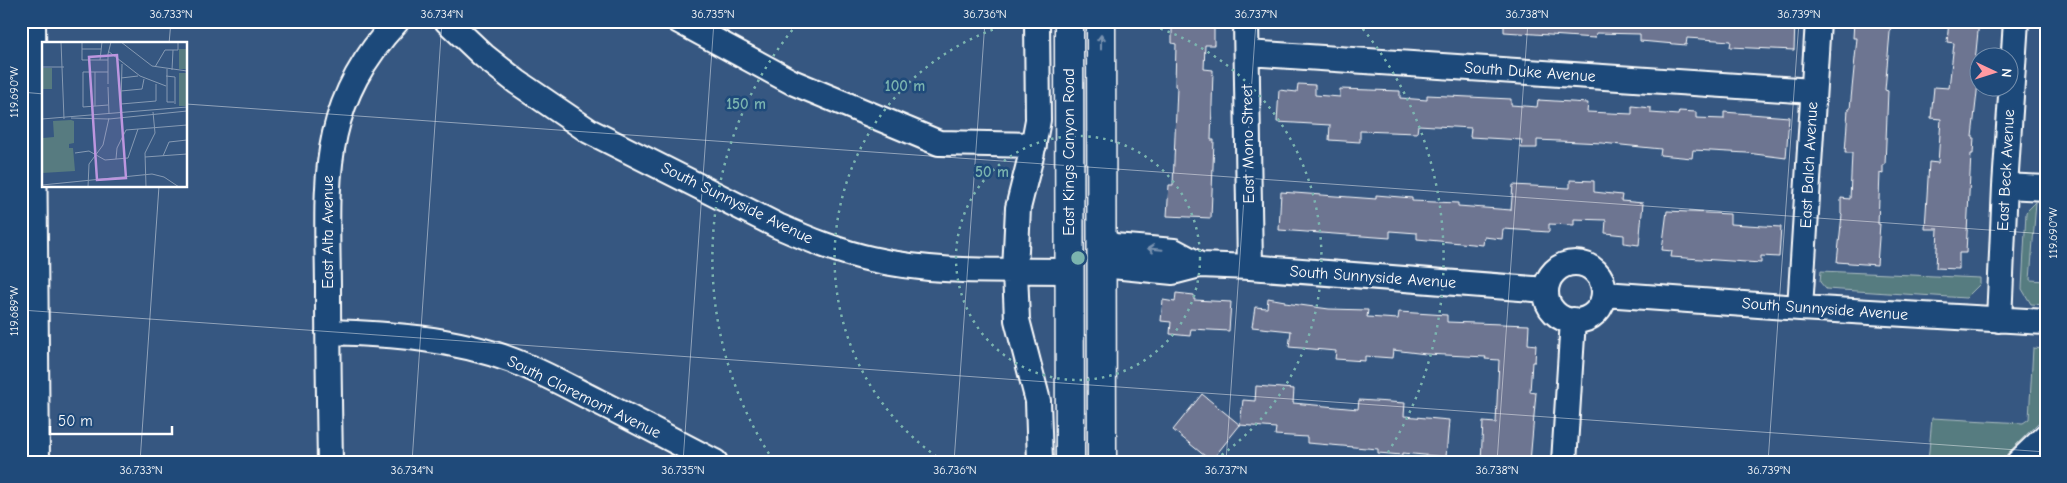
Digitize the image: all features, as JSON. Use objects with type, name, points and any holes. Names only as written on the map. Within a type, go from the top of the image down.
[{"type":"main road","points":[[1070,21],[1084,61],[1087,236],[1092,255],[1102,253]]},
{"type":"main road","name":"East Kings Canyon Road","points":[[1070,21],[1068,272],[1070,462]]},
{"type":"main road","name":"East Kings Canyon Road","points":[[1101,21],[1102,462]]},
{"type":"main road","points":[[1068,272],[1078,275],[1084,282],[1086,292],[1088,462]]},
{"type":"street","points":[[33,21],[37,462]]},
{"type":"street","name":"East Alta Avenue","points":[[330,462],[327,201],[331,144],[339,115],[363,64],[397,21]]},
{"type":"street","name":"South Sunnyside Avenue","points":[[447,21],[484,56],[517,82],[582,126],[778,226],[818,243],[871,259],[918,267],[1068,272]]},
{"type":"street","points":[[679,21],[792,82],[939,143],[1034,145]]},
{"type":"street","name":"East Kings Canyon Road","points":[[1037,21],[1038,120],[1034,145],[1018,208],[1015,270],[1017,320],[1038,401],[1040,462]]},
{"type":"street","name":"East Mono Street","points":[[1246,21],[1250,267]]},
{"type":"street","name":"East Balch Avenue","points":[[1800,308],[1818,21]]},
{"type":"street","name":"East Beck Avenue","points":[[1999,320],[2004,186],[2016,21]]},
{"type":"street","name":"South Duke Avenue","points":[[1247,53],[1813,91]]},
{"type":"street","points":[[2004,186],[2046,188]]},
{"type":"street","name":"South Sunnyside Avenue","points":[[1102,253],[1173,272],[1200,265],[1250,267],[1546,290]]},
{"type":"street","points":[[1573,262],[1592,268],[1599,275],[1603,284],[1604,294],[1597,311],[1589,317],[1573,320],[1558,316],[1551,309],[1547,300],[1546,290],[1549,278],[1555,270],[1564,264],[1573,262]]},
{"type":"street","name":"South Sunnyside Avenue","points":[[1604,294],[1800,308],[2046,322]]},
{"type":"street","points":[[1564,462],[1573,320]]},
{"type":"street","name":"South Claremont Avenue","points":[[328,332],[382,334],[426,339],[470,348],[512,360],[554,379],[716,462]]},
{"type":"street","points":[[2019,462],[2046,436]]},
{"type":"green space","points":[[2036,202],[2030,280],[2046,281],[2046,305],[2031,304],[2022,289],[2026,212]]},
{"type":"green space","points":[[1821,271],[1980,278],[1980,284],[1966,298],[1826,289],[1820,282]]},
{"type":"green space","points":[[2033,348],[2046,349],[2046,415],[1999,462],[1928,462],[1932,418],[2023,423],[2029,419]]},
{"type":"building","points":[[1172,21],[1212,21],[1212,27],[1214,27],[1214,45],[1205,45],[1204,69],[1213,70],[1211,140],[1214,140],[1211,218],[1167,216],[1169,185],[1173,185],[1177,87],[1175,86],[1176,44],[1172,43]]},
{"type":"building","points":[[1504,21],[1795,21],[1794,50],[1730,47],[1731,41],[1687,38],[1686,45],[1640,41],[1640,34],[1596,33],[1595,38],[1504,32]]},
{"type":"building","points":[[1854,21],[1891,21],[1885,90],[1888,91],[1885,165],[1883,165],[1883,174],[1880,173],[1878,224],[1880,224],[1877,265],[1837,262],[1842,215],[1841,198],[1850,199],[1852,153],[1845,153],[1848,109],[1850,109],[1857,38],[1853,38]]},
{"type":"building","points":[[1949,21],[1979,21],[1976,48],[1970,48],[1970,98],[1976,98],[1972,137],[1974,137],[1973,154],[1971,154],[1966,253],[1959,253],[1959,269],[1936,268],[1938,229],[1925,229],[1929,162],[1938,163],[1941,119],[1931,118],[1934,87],[1949,88],[1954,43],[1947,42]]},
{"type":"building","points":[[1298,84],[1315,85],[1315,95],[1340,97],[1340,89],[1400,91],[1400,98],[1427,100],[1427,95],[1511,99],[1511,105],[1537,107],[1538,100],[1588,103],[1587,112],[1632,114],[1632,106],[1651,108],[1651,113],[1678,115],[1679,111],[1696,112],[1696,118],[1724,119],[1724,112],[1789,117],[1786,158],[1747,153],[1693,150],[1692,158],[1660,155],[1661,149],[1602,143],[1537,140],[1537,148],[1521,148],[1522,140],[1470,137],[1471,128],[1418,125],[1417,133],[1360,131],[1360,142],[1329,140],[1330,125],[1277,122],[1279,90],[1297,92]]},
{"type":"building","points":[[1570,180],[1594,181],[1594,192],[1622,195],[1621,201],[1643,203],[1639,245],[1624,243],[1624,235],[1605,233],[1606,220],[1574,219],[1574,225],[1549,224],[1549,232],[1503,229],[1502,239],[1484,237],[1483,245],[1417,239],[1417,233],[1390,231],[1390,238],[1279,230],[1281,192],[1376,199],[1376,195],[1412,198],[1412,201],[1458,203],[1458,206],[1511,210],[1513,185],[1570,188]]},
{"type":"building","points":[[1667,211],[1730,214],[1730,224],[1781,227],[1779,257],[1761,256],[1761,263],[1671,257],[1672,251],[1662,250]]},
{"type":"building","points":[[1176,293],[1194,295],[1194,300],[1231,302],[1229,331],[1191,329],[1190,336],[1170,334],[1171,322],[1161,321],[1163,300],[1175,302]]},
{"type":"building","points":[[1268,298],[1285,301],[1285,303],[1329,309],[1368,310],[1367,317],[1398,319],[1399,312],[1447,315],[1447,322],[1529,325],[1528,344],[1536,345],[1535,362],[1532,362],[1530,392],[1536,393],[1530,462],[1481,461],[1483,422],[1496,423],[1499,360],[1485,359],[1486,357],[1426,354],[1393,350],[1392,358],[1365,356],[1365,361],[1335,359],[1336,351],[1289,347],[1291,331],[1252,327],[1255,307],[1267,308]]},
{"type":"building","points":[[1256,386],[1294,389],[1293,403],[1358,409],[1359,400],[1405,403],[1404,416],[1449,420],[1446,457],[1378,453],[1378,449],[1307,443],[1307,437],[1275,435],[1276,428],[1240,425],[1243,400],[1255,401]]},
{"type":"building","points":[[1202,394],[1240,425],[1211,461],[1173,430]]}]
